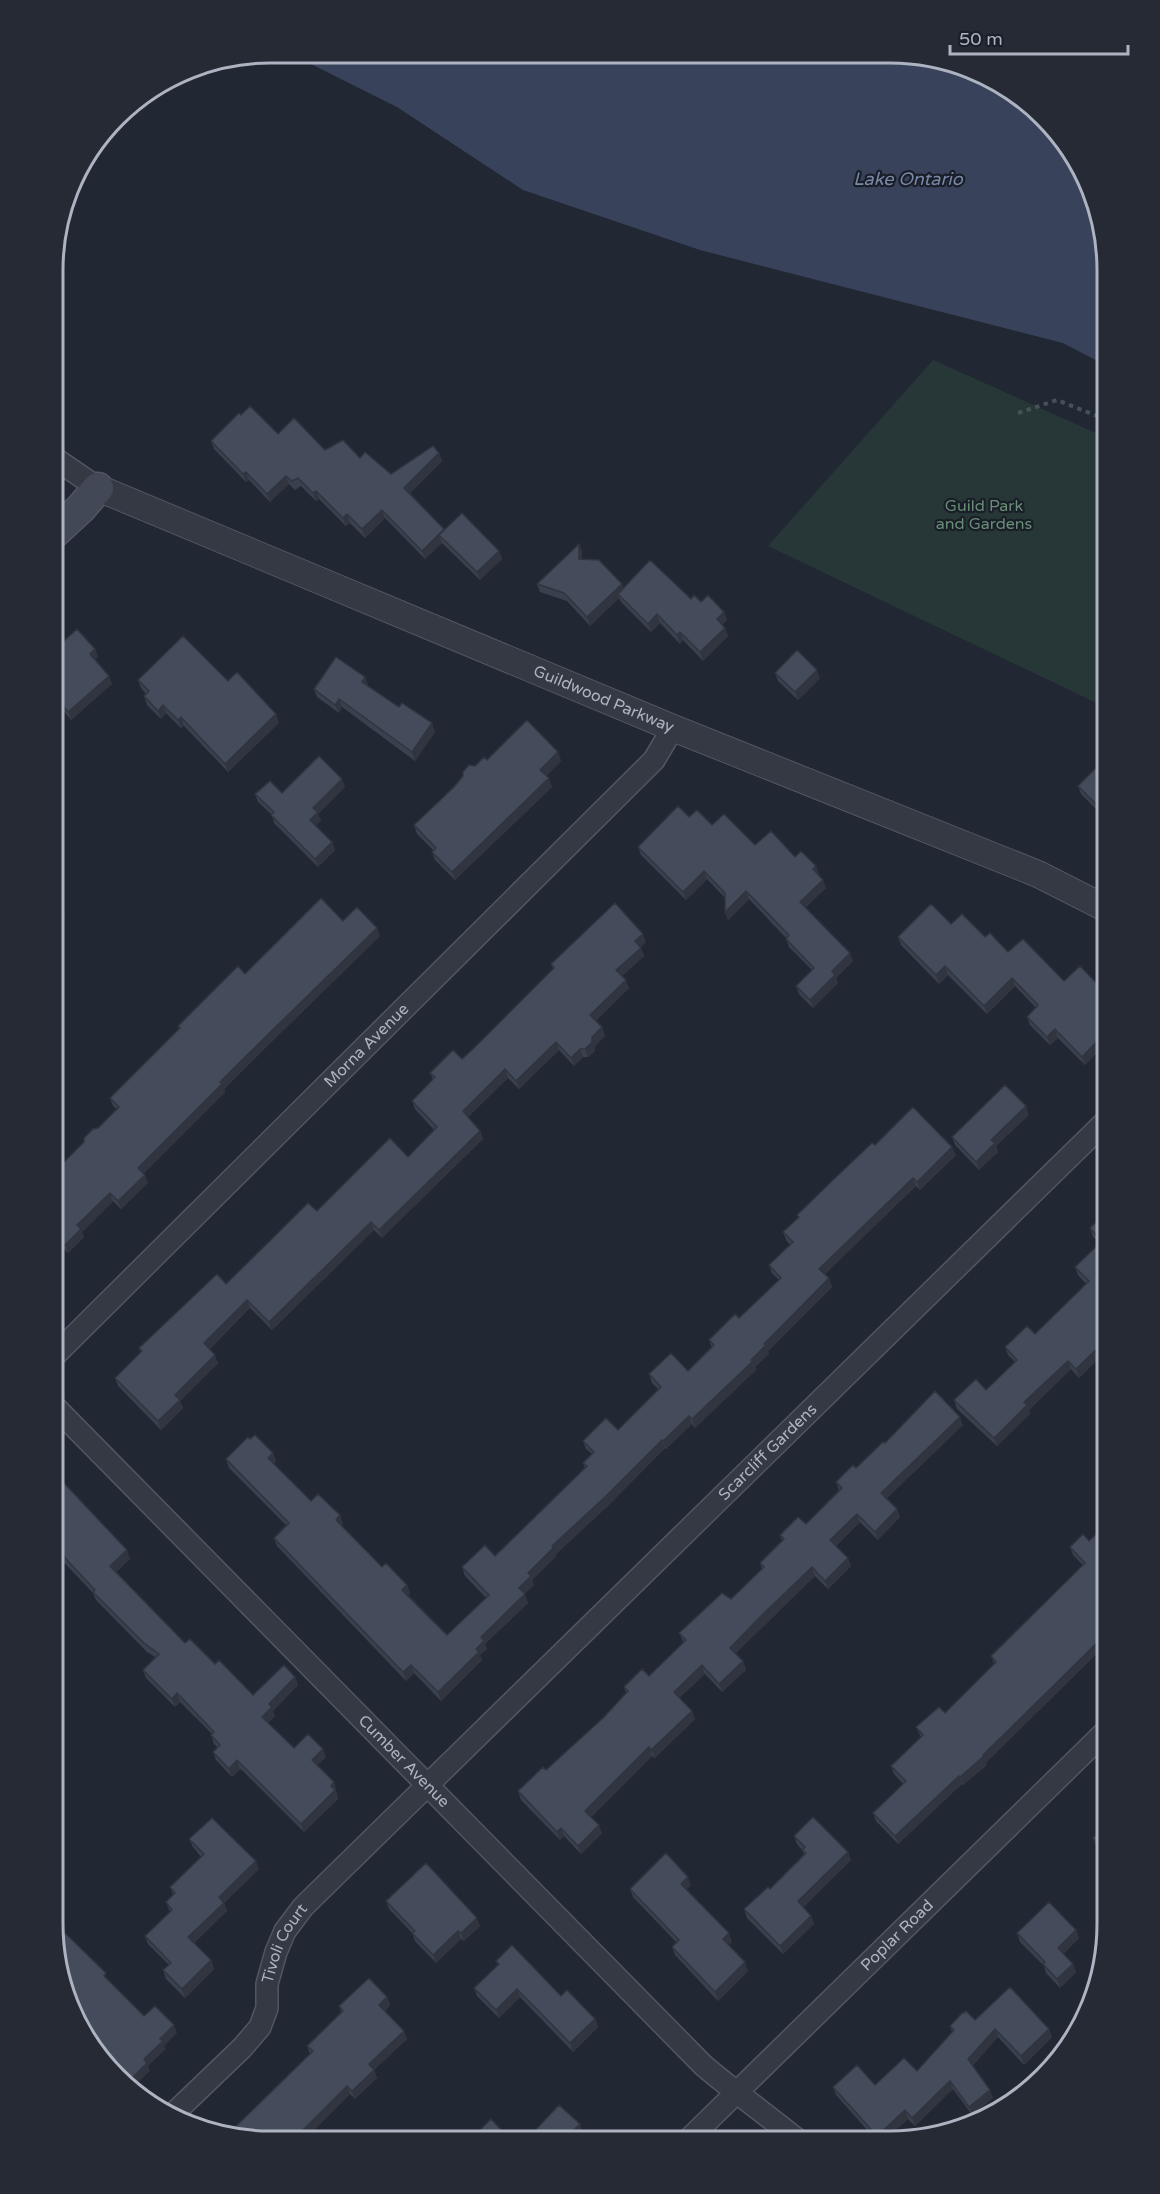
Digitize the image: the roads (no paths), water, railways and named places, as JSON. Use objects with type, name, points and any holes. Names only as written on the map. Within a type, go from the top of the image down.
[{"type":"main road","points":[[63,524],[98,488]]},
{"type":"street","points":[[63,464],[98,488]]},
{"type":"street","name":"Guildwood Parkway","points":[[98,488],[673,728],[1038,874],[1097,904]]},
{"type":"street","name":"Morna Avenue","points":[[63,1347],[654,760],[673,728]]},
{"type":"street","name":"Scarcliff Gardens","points":[[428,1785],[1097,1130]]},
{"type":"street","name":"Cumber Avenue","points":[[63,1415],[704,2066],[787,2131]]},
{"type":"street","name":"Poplar Road","points":[[697,2131],[1097,1740]]},
{"type":"street","name":"Tivoli Court","points":[[178,2109],[242,2048],[260,2027],[267,2008],[267,1984],[276,1952],[285,1931],[303,1907],[428,1785]]},
{"type":"water","name":"Lake Ontario","points":[[309,63],[904,63],[957,74],[982,84],[1027,114],[1046,133],[1076,178],[1090,216],[1095,243],[1097,361],[1063,343],[700,250],[523,190],[397,107]]},
{"type":"park label","name":"Guild Park and Gardens","points":[[984,515]]}]
